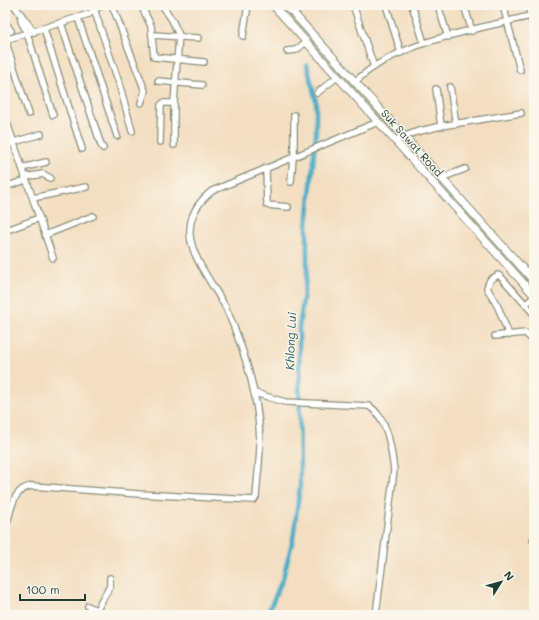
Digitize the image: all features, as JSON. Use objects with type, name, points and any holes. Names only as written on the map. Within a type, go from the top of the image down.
[{"type":"main road","name":"Suk Sawat Road","points":[[273,5],[534,296]]},
{"type":"main road","name":"Suk Sawat Road","points":[[286,5],[534,281]]},
{"type":"street","points":[[14,5],[34,32]]},
{"type":"street","points":[[29,114],[5,40],[61,24],[95,12],[102,5]]},
{"type":"street","points":[[112,5],[145,91],[141,103]]},
{"type":"street","points":[[141,5],[147,16],[153,35],[154,57],[204,62]]},
{"type":"street","points":[[162,5],[172,20],[179,35],[174,103],[174,145]]},
{"type":"street","points":[[243,36],[248,5]]},
{"type":"street","points":[[353,5],[374,67]]},
{"type":"street","points":[[386,5],[401,53]]},
{"type":"street","points":[[412,5],[424,43]]},
{"type":"street","points":[[438,5],[448,37]]},
{"type":"street","points":[[464,5],[472,31]]},
{"type":"street","points":[[503,5],[520,70]]},
{"type":"street","points":[[528,5],[532,15],[534,29]]},
{"type":"street","points":[[95,12],[119,83],[132,131]]},
{"type":"street","points":[[21,15],[21,21],[27,33],[54,115]]},
{"type":"street","points":[[355,82],[374,67],[424,43],[532,15]]},
{"type":"street","points":[[78,18],[117,136]]},
{"type":"street","points":[[5,22],[11,31]]},
{"type":"street","points":[[61,24],[103,148]]},
{"type":"street","points":[[44,29],[82,149]]},
{"type":"street","points":[[153,35],[179,35],[198,38]]},
{"type":"street","points":[[287,51],[296,50],[306,42]]},
{"type":"street","points":[[317,93],[337,77]]},
{"type":"street","points":[[158,81],[202,85]]},
{"type":"street","points":[[450,87],[456,124]]},
{"type":"street","points":[[436,89],[441,126]]},
{"type":"street","points":[[160,142],[161,105],[163,103],[174,103]]},
{"type":"street","points":[[395,140],[403,136],[441,126],[522,113]]},
{"type":"street","points":[[291,182],[294,115]]},
{"type":"street","points":[[5,117],[53,258]]},
{"type":"street","points":[[5,528],[14,499],[22,488],[32,486],[139,494],[254,500],[256,497],[260,443],[255,393],[239,338],[191,243],[191,222],[196,208],[203,198],[224,185],[378,122]]},
{"type":"street","points":[[5,145],[41,134]]},
{"type":"street","points":[[22,168],[46,162]]},
{"type":"street","points":[[266,168],[267,205],[288,207]]},
{"type":"street","points":[[441,178],[465,169]]},
{"type":"street","points":[[5,187],[25,178],[43,174],[50,178]]},
{"type":"street","points":[[33,198],[86,187]]},
{"type":"street","points":[[45,235],[93,216]]},
{"type":"street","points":[[10,229],[39,218]]},
{"type":"street","points":[[509,335],[498,307],[487,285],[490,280],[498,276],[508,283],[534,314]]},
{"type":"street","points":[[508,283],[517,276]]},
{"type":"street","points":[[526,304],[534,296]]},
{"type":"street","points":[[495,336],[525,333],[534,341]]},
{"type":"street","points":[[255,393],[286,402],[369,406],[376,411],[391,446],[394,470],[376,615]]},
{"type":"street","points":[[95,612],[110,586],[110,578]]},
{"type":"street","points":[[88,606],[95,612],[106,615]]},
{"type":"waterway","name":"Khlong Lui","points":[[267,615],[283,578],[293,539],[300,486],[299,328],[307,272],[307,226],[316,134],[316,102],[307,65]]}]
